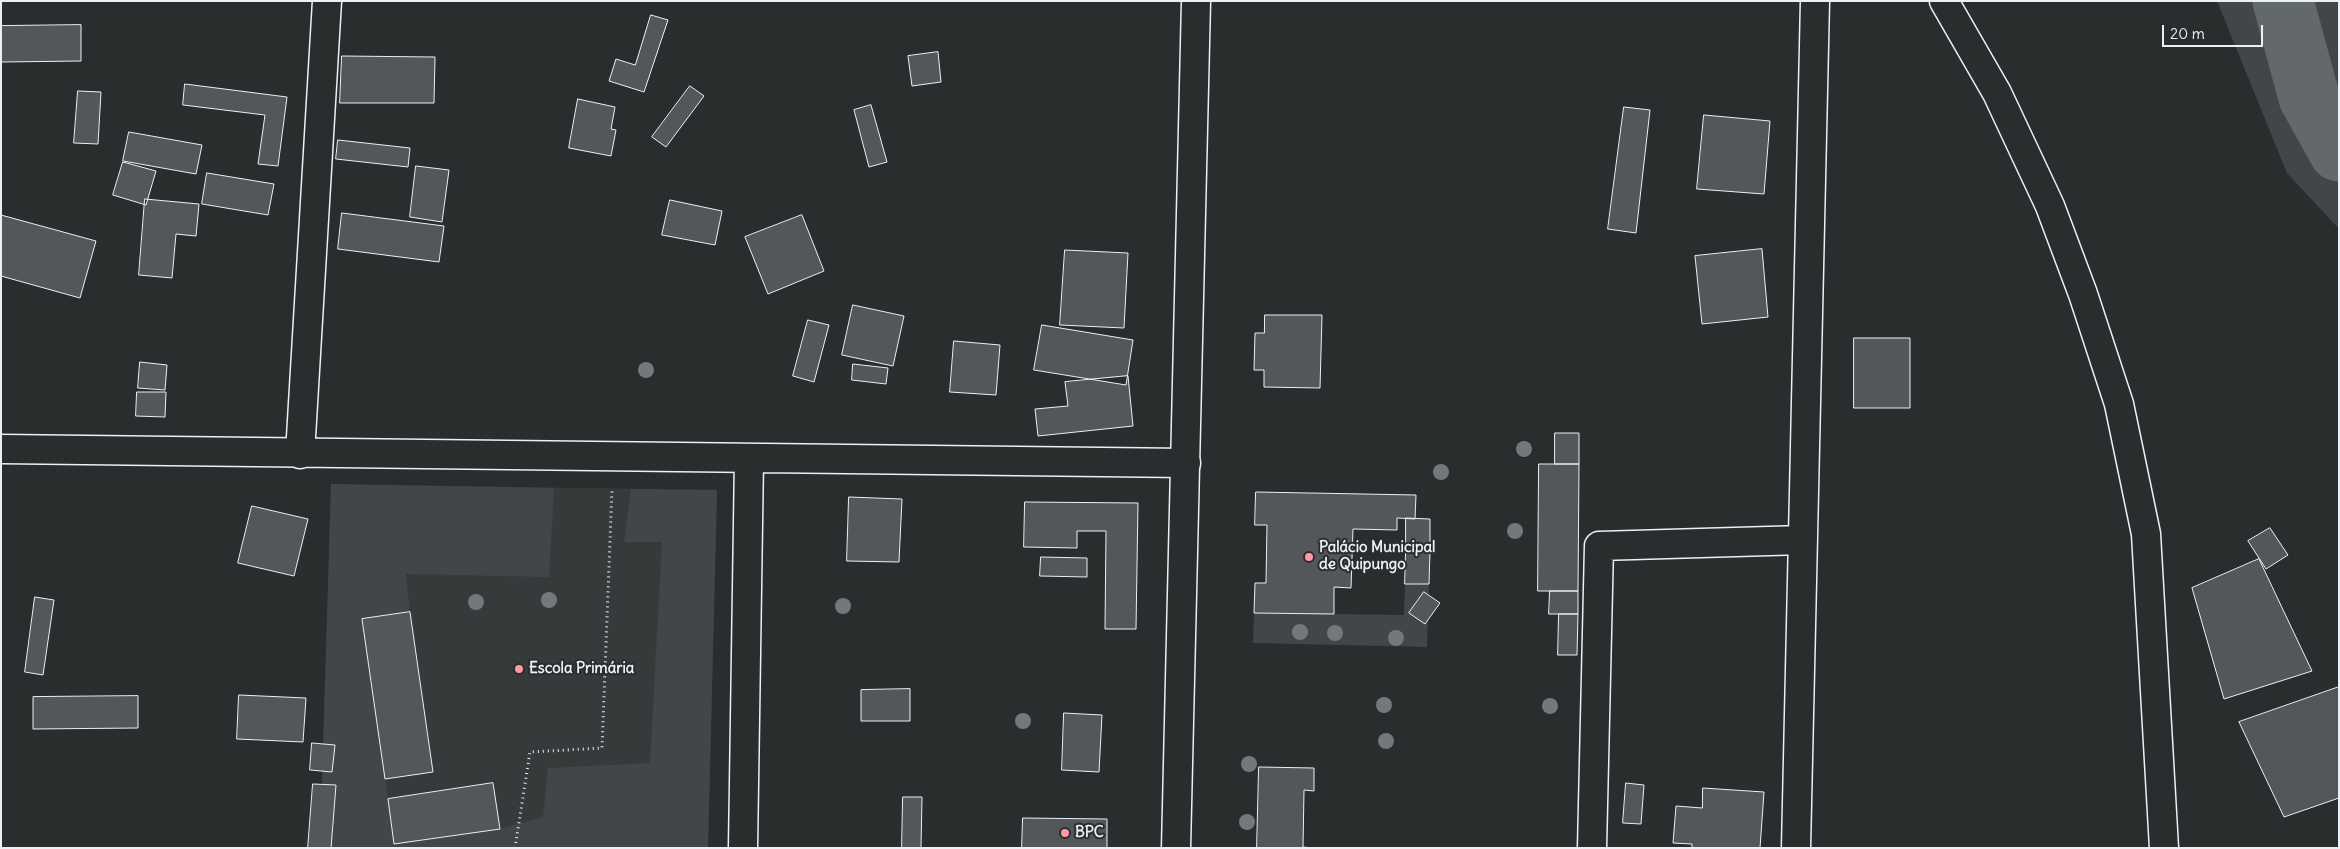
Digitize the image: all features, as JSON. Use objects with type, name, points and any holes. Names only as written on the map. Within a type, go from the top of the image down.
[{"type":"street","points":[[300,454],[327,1]]},
{"type":"street","points":[[1176,848],[1196,1]]},
{"type":"street","points":[[1796,848],[1816,1]]},
{"type":"street","points":[[1944,1],[1997,93],[2050,206],[2083,294],[2119,404],[2146,534],[2164,848]]},
{"type":"street","points":[[1,449],[1186,463]]},
{"type":"street","points":[[744,848],[749,458]]},
{"type":"street","points":[[1592,848],[1599,546],[1803,540]]},
{"type":"path","points":[[515,848],[530,752],[602,748],[612,489]]},
{"type":"shaded area","points":[[2217,1],[2339,1],[2339,229],[2287,173]]},
{"type":"shaded area","name":"Escola Primária","points":[[331,484],[717,490],[708,848],[320,848]]},
{"type":"shaded area","points":[[331,484],[554,488],[549,577],[406,574],[410,612],[385,779],[394,844],[500,829],[543,817],[548,768],[650,763],[662,542],[624,542],[631,489],[717,490],[708,848],[320,848]]},
{"type":"shaded area","points":[[1405,584],[1429,584],[1427,647],[1253,643],[1254,613],[1404,615]]},
{"type":"building","points":[[651,15],[668,20],[644,92],[609,81],[616,59],[635,65]]},
{"type":"building","points":[[81,25],[81,61],[1,62],[1,26]]},
{"type":"building","points":[[938,52],[941,82],[912,86],[908,56]]},
{"type":"building","points":[[342,56],[435,57],[434,103],[340,103]]},
{"type":"building","points":[[185,84],[287,97],[278,166],[258,164],[265,115],[183,105]]},
{"type":"building","points":[[690,86],[704,96],[666,147],[652,137]]},
{"type":"building","points":[[78,91],[101,92],[98,144],[74,143]]},
{"type":"building","points":[[578,99],[615,107],[611,129],[616,130],[611,156],[569,148]]},
{"type":"building","points":[[871,105],[887,162],[869,167],[854,110]]},
{"type":"building","points":[[1624,107],[1650,110],[1636,233],[1608,229]]},
{"type":"building","points":[[1704,115],[1770,121],[1764,194],[1697,189]]},
{"type":"building","points":[[129,132],[202,145],[196,174],[123,161]]},
{"type":"building","points":[[338,140],[410,148],[408,167],[336,159]]},
{"type":"building","points":[[123,162],[156,171],[146,205],[113,195]]},
{"type":"building","points":[[416,166],[449,170],[442,222],[410,217]]},
{"type":"building","points":[[207,173],[274,184],[268,215],[202,204]]},
{"type":"building","points":[[145,199],[199,204],[196,236],[176,234],[172,278],[139,275]]},
{"type":"building","points":[[670,200],[722,211],[715,245],[662,235]]},
{"type":"building","points":[[342,213],[444,226],[439,262],[338,249]]},
{"type":"building","points":[[1,215],[96,241],[80,298],[1,276]]},
{"type":"building","points":[[802,215],[824,271],[768,294],[745,237]]},
{"type":"building","points":[[1762,249],[1768,317],[1702,324],[1695,256]]},
{"type":"building","points":[[1065,250],[1128,253],[1124,328],[1060,325]]},
{"type":"building","points":[[853,305],[904,316],[893,366],[842,355]]},
{"type":"building","points":[[1265,315],[1322,315],[1320,388],[1264,387],[1264,370],[1254,370],[1255,333],[1264,333]]},
{"type":"building","points":[[808,320],[829,325],[814,382],[793,376]]},
{"type":"building","points":[[1042,325],[1133,340],[1126,385],[1034,370]]},
{"type":"building","points":[[1854,338],[1910,338],[1910,408],[1854,408]]},
{"type":"building","points":[[954,341],[1000,345],[996,395],[950,392]]},
{"type":"building","points":[[140,362],[167,365],[165,390],[138,388]]},
{"type":"building","points":[[853,364],[888,368],[886,384],[852,380]]},
{"type":"building","points":[[1128,376],[1133,426],[1038,436],[1035,409],[1068,406],[1065,382]]},
{"type":"building","points":[[137,392],[166,392],[165,417],[136,416]]},
{"type":"building","points":[[1555,433],[1579,433],[1579,464],[1555,464]]},
{"type":"building","points":[[1539,464],[1579,464],[1578,591],[1538,591]]},
{"type":"building","name":"Palácio Municipal de Quipungo","points":[[1256,492],[1416,495],[1415,519],[1397,518],[1397,530],[1353,529],[1351,588],[1334,587],[1334,614],[1254,613],[1255,583],[1266,583],[1267,525],[1255,525]]},
{"type":"building","points":[[849,497],[902,499],[899,562],[847,561]]},
{"type":"building","points":[[1025,502],[1138,503],[1136,629],[1105,629],[1106,531],[1077,531],[1077,548],[1024,547]]},
{"type":"building","points":[[252,506],[308,519],[294,576],[238,563]]},
{"type":"building","points":[[1406,518],[1430,519],[1430,551],[1406,551]]},
{"type":"building","points":[[2270,528],[2288,555],[2266,569],[2248,541]]},
{"type":"building","points":[[1406,551],[1430,551],[1429,584],[1405,584]]},
{"type":"building","points":[[1041,557],[1087,558],[1087,577],[1040,576]]},
{"type":"building","points":[[2259,559],[2312,671],[2224,699],[2192,588]]},
{"type":"building","points":[[1550,591],[1578,591],[1578,614],[1549,614]]},
{"type":"building","points":[[1424,592],[1440,603],[1425,624],[1409,613]]},
{"type":"building","points":[[35,597],[54,600],[43,675],[25,672]]},
{"type":"building","points":[[410,612],[433,772],[385,779],[362,619]]},
{"type":"building","points":[[1559,614],[1578,614],[1577,655],[1558,655]]},
{"type":"building","points":[[2339,687],[2339,798],[2284,817],[2239,722]]},
{"type":"building","points":[[910,689],[910,721],[861,721],[861,690]]},
{"type":"building","points":[[239,695],[306,698],[303,742],[237,739]]},
{"type":"building","points":[[138,696],[138,728],[33,729],[33,697]]},
{"type":"building","points":[[1064,713],[1102,715],[1099,772],[1062,770]]},
{"type":"building","points":[[312,743],[335,745],[332,772],[310,770]]},
{"type":"building","points":[[1259,767],[1314,768],[1314,791],[1304,790],[1303,847],[1312,848],[1257,848]]},
{"type":"building","points":[[493,783],[500,829],[394,844],[388,799]]},
{"type":"building","points":[[1626,783],[1644,785],[1641,824],[1623,823]]},
{"type":"building","points":[[313,784],[336,785],[331,848],[308,848]]},
{"type":"building","points":[[1703,788],[1764,792],[1760,848],[1692,848],[1692,844],[1673,843],[1676,806],[1702,808]]},
{"type":"building","points":[[903,797],[922,797],[921,848],[902,848]]},
{"type":"building","name":"BPC","points":[[1023,818],[1107,819],[1107,848],[1022,848]]},
{"type":"waterway","points":[[2283,1],[2309,97],[2339,151]]},
{"type":"place","name":"Palácio Municipal de Quipungo","points":[[1309,557]]},
{"type":"place","name":"Escola Primária","points":[[519,669]]},
{"type":"place","name":"BPC","points":[[1065,833]]}]
